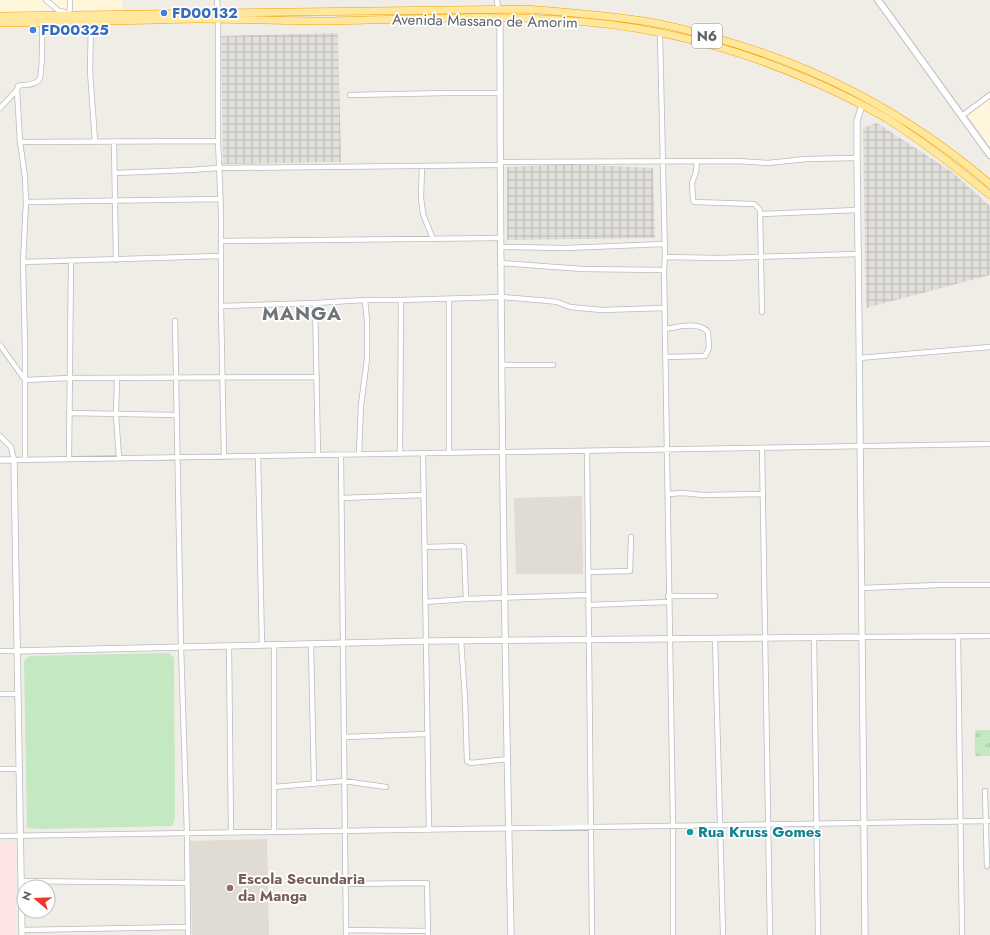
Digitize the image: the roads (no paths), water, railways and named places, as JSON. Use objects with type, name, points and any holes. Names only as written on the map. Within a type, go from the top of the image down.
[{"type":"highway","name":"N6","points":[[498,9],[560,11],[644,21],[672,26],[769,55],[828,79],[881,106],[912,125],[990,184]]},
{"type":"highway","name":"Avenida Massano de Amorim","points":[[218,16],[498,9]]},
{"type":"highway","points":[[375,11],[375,19]]},
{"type":"highway","name":"N6","points":[[0,16],[69,14],[218,16]]},
{"type":"highway","name":"N6","points":[[0,23],[218,16]]},
{"type":"highway","name":"Avenida Massano de Amorim","points":[[218,16],[333,21],[375,19],[500,18],[561,20],[660,32]]},
{"type":"highway","name":"N6","points":[[660,32],[748,55],[797,74],[862,105],[916,138],[990,195]]},
{"type":"main road","points":[[878,0],[990,154]]},
{"type":"street","points":[[46,0],[59,11],[69,14],[70,0]]},
{"type":"street","points":[[218,0],[218,141],[224,456]]},
{"type":"street","points":[[497,0],[498,9]]},
{"type":"street","points":[[500,18],[500,238],[511,935]]},
{"type":"street","points":[[91,21],[90,71],[95,141]]},
{"type":"street","points":[[0,108],[18,86],[30,84],[40,79],[42,71],[42,22]]},
{"type":"street","points":[[660,32],[665,257],[668,602],[673,826],[673,935]]},
{"type":"street","points":[[16,90],[20,142],[25,177],[26,202],[23,262],[25,460]]},
{"type":"street","points":[[350,95],[447,93],[500,94]]},
{"type":"street","points":[[962,115],[990,95]]},
{"type":"street","points":[[862,105],[857,122],[857,210],[860,329],[864,935]]},
{"type":"street","points":[[20,142],[218,141]]},
{"type":"street","points":[[114,142],[116,260]]},
{"type":"street","points":[[114,173],[219,168],[422,166],[663,161],[768,163],[806,159],[857,158]]},
{"type":"street","points":[[697,161],[696,172],[692,183],[694,202],[754,204],[758,207],[760,214],[762,312]]},
{"type":"street","points":[[422,166],[421,198],[425,222],[433,239]]},
{"type":"street","points":[[26,202],[220,199]]},
{"type":"street","points":[[760,214],[857,210]]},
{"type":"street","points":[[221,241],[500,238]]},
{"type":"street","points":[[501,247],[566,248],[664,244]]},
{"type":"street","points":[[665,257],[760,257],[858,254]]},
{"type":"street","points":[[23,262],[220,256]]},
{"type":"street","points":[[70,459],[69,378],[71,261]]},
{"type":"street","points":[[501,263],[589,269],[664,270]]},
{"type":"street","points":[[221,306],[365,300],[502,297],[558,302],[570,307],[601,310],[665,308]]},
{"type":"street","points":[[449,299],[449,453]]},
{"type":"street","points":[[359,454],[361,405],[367,359],[367,321],[365,300]]},
{"type":"street","points":[[400,454],[401,300]]},
{"type":"street","points":[[315,303],[316,435],[318,455]]},
{"type":"street","points":[[175,322],[188,935]]},
{"type":"street","points":[[665,329],[690,326],[704,329],[708,332],[709,348],[705,356],[665,357]]},
{"type":"street","points":[[0,345],[25,380]]},
{"type":"street","points":[[859,358],[990,347]]},
{"type":"street","points":[[502,365],[554,365]]},
{"type":"street","points":[[25,380],[69,378],[316,377]]},
{"type":"street","points":[[117,378],[116,415],[119,458]]},
{"type":"street","points":[[69,413],[177,416]]},
{"type":"street","points":[[0,436],[12,447],[14,460],[21,879]]},
{"type":"street","points":[[0,460],[990,444]]},
{"type":"street","points":[[762,448],[770,935]]},
{"type":"street","points":[[587,450],[592,935]]},
{"type":"street","points":[[423,453],[429,830]]},
{"type":"street","points":[[341,455],[342,498],[344,781],[345,884],[346,932],[428,933],[427,883],[345,884]]},
{"type":"street","points":[[258,456],[262,645]]},
{"type":"street","points":[[668,494],[683,493],[703,496],[763,494]]},
{"type":"street","points":[[342,498],[424,495]]},
{"type":"street","points":[[589,572],[630,570],[631,537]]},
{"type":"street","points":[[425,547],[464,547],[466,599]]},
{"type":"street","points":[[861,588],[990,585]]},
{"type":"street","points":[[425,602],[466,599],[588,595]]},
{"type":"street","points":[[668,596],[715,596]]},
{"type":"street","points":[[588,604],[668,602]]},
{"type":"street","points":[[958,636],[962,935]]},
{"type":"street","points":[[0,651],[462,640],[990,636]]},
{"type":"street","points":[[715,638],[723,935]]},
{"type":"street","points":[[814,638],[818,935]]},
{"type":"street","points":[[462,640],[467,761],[471,763],[508,759]]},
{"type":"street","points":[[274,644],[274,832]]},
{"type":"street","points":[[311,644],[314,784]]},
{"type":"street","points":[[229,646],[231,833]]},
{"type":"street","points":[[0,694],[18,694]]},
{"type":"street","points":[[344,737],[427,734]]},
{"type":"street","points":[[0,769],[19,769]]},
{"type":"street","points":[[274,787],[344,781],[386,787]]},
{"type":"street","points":[[985,791],[988,821],[986,866]]},
{"type":"street","points":[[0,836],[988,821]]},
{"type":"street","points":[[56,881],[187,883]]},
{"type":"street","points":[[22,919],[22,932],[188,927]]},
{"type":"place","name":"FD00132","points":[[164,13]]},
{"type":"place","name":"FD00325","points":[[33,30]]},
{"type":"place","name":"Rua Kruss Gomes","points":[[690,832]]},
{"type":"place","name":"Escola Secundaria da Manga","points":[[230,888]]},
{"type":"district","name":"MANGA","points":[[302,313]]}]
